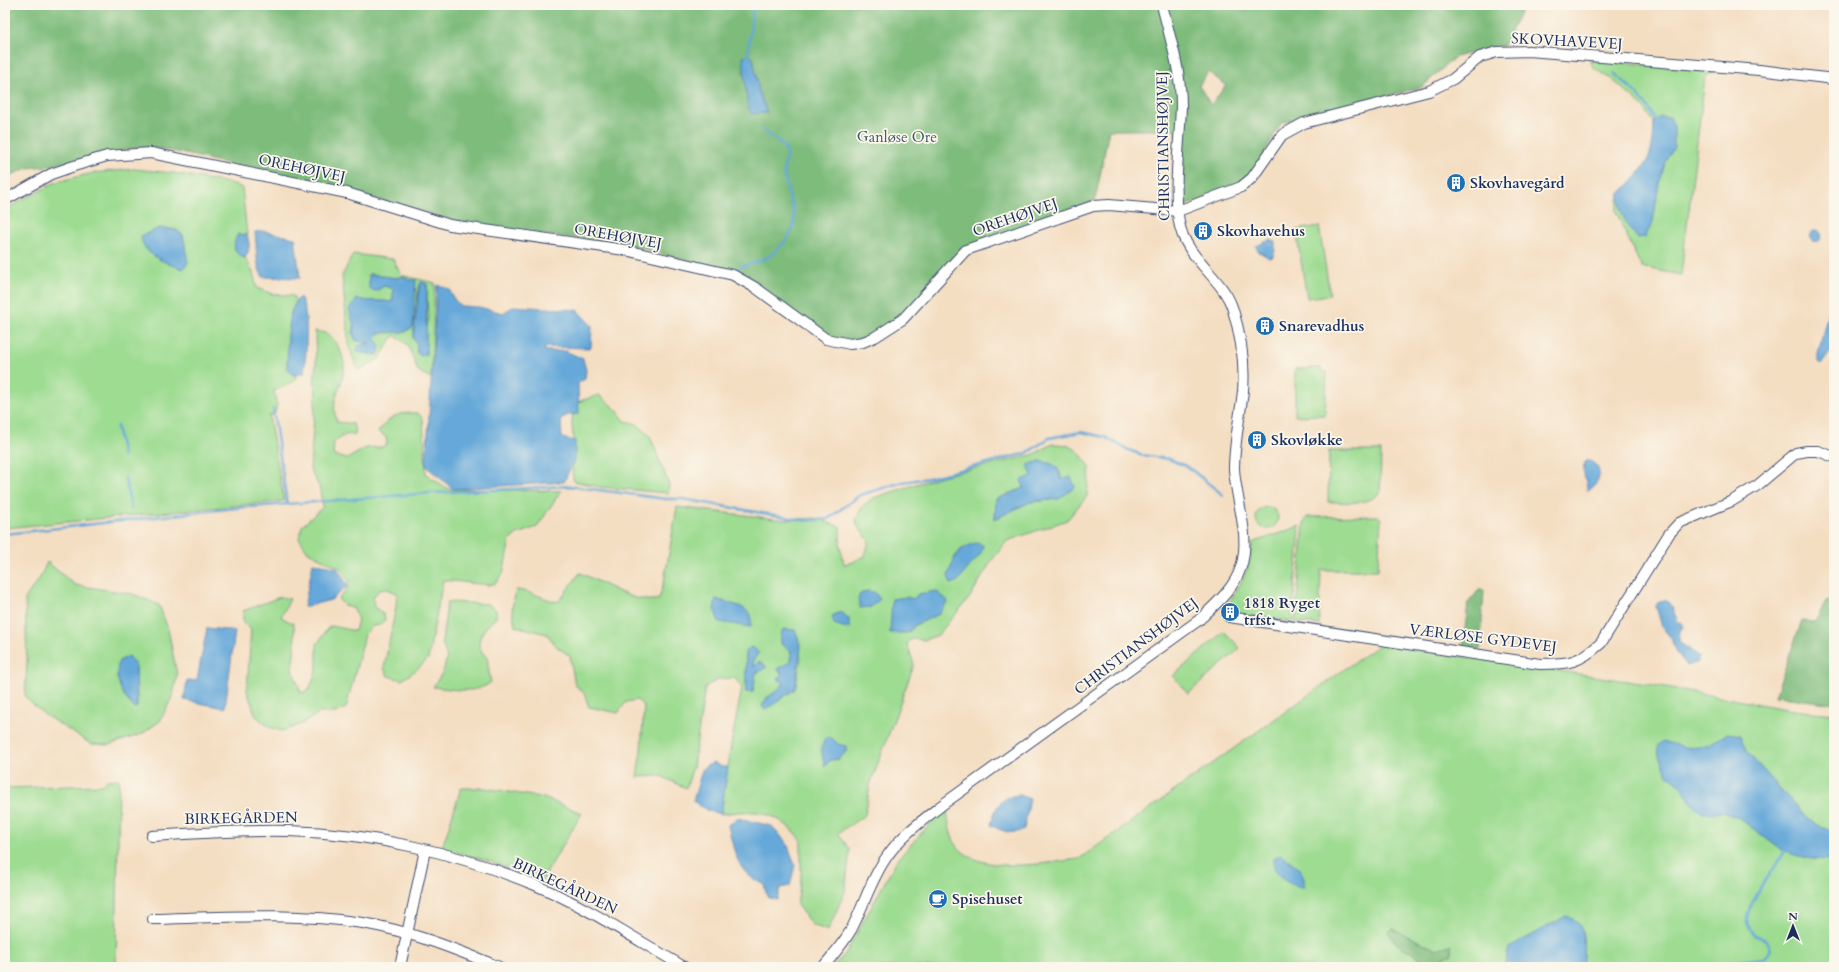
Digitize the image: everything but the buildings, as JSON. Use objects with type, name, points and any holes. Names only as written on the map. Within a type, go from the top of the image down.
[{"type":"street","name":"CHRISTIANSHØJVEJ","points":[[823,967],[838,950],[851,929],[876,875],[887,856],[916,826],[942,805],[1199,620],[1226,595],[1236,580],[1242,566],[1244,553],[1234,468],[1243,390],[1242,361],[1233,309],[1228,300],[1195,257],[1185,241],[1179,224],[1178,211],[1181,102],[1177,64],[1162,5]]},
{"type":"street","name":"SKOVHAVEVEJ","points":[[1178,211],[1241,187],[1252,178],[1282,135],[1292,128],[1304,123],[1429,91],[1453,79],[1480,57],[1497,52],[1545,53],[1759,70],[1834,79]]},
{"type":"street","name":"OREHØJVEJ","points":[[5,200],[51,174],[74,166],[107,156],[151,153],[347,193],[450,225],[625,250],[733,275],[756,288],[826,339],[850,344],[863,342],[875,337],[903,319],[960,255],[966,250],[978,245],[1093,206],[1109,205],[1178,211]]},
{"type":"street","name":"VÆRLØSE GYDEVEJ","points":[[1229,617],[1540,664],[1569,662],[1586,656],[1601,643],[1669,534],[1679,523],[1732,501],[1758,485],[1796,453],[1818,451],[1834,457]]},
{"type":"street","name":"BIRKEGÅRDEN","points":[[152,836],[288,831],[382,840],[424,850],[490,868],[546,890],[608,922],[684,967]]},
{"type":"street","points":[[400,967],[408,934],[424,850]]},
{"type":"street","points":[[153,919],[258,916],[309,917],[364,924],[408,934],[455,949],[499,967]]},
{"type":"green space","name":"Ganløse Ore","points":[[5,5],[1524,5],[1504,45],[1455,57],[1422,87],[1281,123],[1248,182],[1185,206],[1176,130],[1109,130],[1095,201],[961,253],[901,317],[867,340],[827,338],[725,271],[626,244],[478,227],[361,195],[173,151],[140,147],[48,166],[27,168],[5,178]],"holes":[[[753,58],[759,92],[767,113],[743,72]],[[1208,72],[1226,85],[1211,105],[1199,86]]]},
{"type":"green space","points":[[1589,60],[1715,70],[1705,77],[1681,275],[1641,267],[1616,211],[1619,195],[1641,171],[1650,157],[1654,143],[1654,122],[1642,106],[1613,80],[1594,68]]},
{"type":"green space","points":[[134,169],[173,173],[234,184],[242,188],[247,235],[238,234],[240,256],[245,258],[252,270],[257,288],[272,294],[293,296],[296,301],[291,313],[287,367],[293,375],[297,376],[291,383],[274,391],[277,405],[275,414],[269,416],[284,501],[5,528],[5,209],[56,182],[93,173]],"holes":[[[166,228],[176,230],[183,235],[187,257]]]},
{"type":"green space","points":[[1319,226],[1330,295],[1307,298],[1296,230]]},
{"type":"green space","points":[[353,254],[393,259],[401,275],[435,283],[431,378],[418,371],[408,345],[394,335],[379,359],[358,370],[349,347],[342,276]],"holes":[[[369,274],[396,278],[402,276],[409,280],[405,332],[378,333],[375,339],[378,355],[357,352],[370,344],[368,342],[362,342],[353,334],[357,299],[392,302],[394,289],[384,286],[376,291]],[[422,282],[427,284],[428,319],[417,353],[417,344],[413,338],[418,288]]]},
{"type":"green space","points":[[315,331],[327,334],[337,344],[343,358],[343,374],[335,400],[335,414],[337,422],[353,424],[356,434],[345,435],[334,442],[333,455],[347,459],[366,448],[382,447],[387,444],[386,437],[378,432],[387,422],[400,414],[418,413],[423,419],[426,474],[448,489],[561,491],[537,527],[517,534],[510,540],[503,574],[496,583],[489,585],[443,580],[428,659],[402,680],[388,676],[384,668],[396,607],[397,593],[387,589],[379,590],[373,597],[374,606],[384,615],[385,620],[380,625],[373,626],[365,634],[346,708],[335,713],[319,713],[302,724],[282,731],[269,727],[256,716],[247,691],[251,629],[243,623],[243,611],[280,597],[290,599],[281,617],[294,624],[295,647],[292,669],[301,693],[309,690],[317,669],[317,644],[328,628],[332,626],[355,631],[358,620],[354,609],[344,605],[338,599],[347,590],[349,581],[340,568],[308,552],[299,538],[302,526],[323,507],[319,486],[310,469],[316,391],[314,384],[316,363]]},
{"type":"green space","points":[[1321,368],[1322,372],[1327,372],[1325,415],[1295,416],[1295,369]]},
{"type":"green space","points":[[599,395],[617,410],[625,421],[637,424],[650,436],[669,485],[668,493],[601,487],[574,481],[572,467],[574,444],[572,423],[573,413],[580,401]]},
{"type":"green space","points":[[1053,444],[1066,445],[1075,449],[1090,467],[1087,496],[1067,520],[1007,541],[992,560],[970,597],[938,635],[924,640],[912,639],[907,643],[914,665],[870,785],[865,815],[838,833],[850,850],[845,891],[828,931],[812,925],[797,905],[801,879],[801,840],[792,830],[774,817],[766,814],[756,812],[734,812],[721,814],[731,745],[742,688],[735,678],[719,679],[705,687],[693,767],[686,788],[661,776],[637,777],[641,750],[644,706],[637,700],[626,702],[618,713],[589,707],[584,693],[575,685],[570,656],[557,647],[547,634],[515,626],[512,608],[516,590],[558,602],[580,573],[629,596],[650,600],[659,599],[664,582],[677,507],[784,520],[816,518],[840,527],[840,543],[844,564],[853,562],[865,556],[869,541],[857,525],[856,520],[862,507],[873,498],[942,476],[1032,455]],"holes":[[[1040,461],[1054,466],[1060,474],[1061,484],[1059,499],[1030,502],[995,518],[996,499],[1024,488]],[[964,546],[981,553],[974,561],[954,558]],[[906,597],[913,599],[939,614],[915,625],[908,633]],[[795,630],[801,658],[795,689],[765,710],[766,698],[780,689],[784,683],[782,673],[777,669],[790,663],[791,651],[781,644]],[[746,651],[753,661],[754,667],[761,671],[756,673],[753,692],[746,692]],[[832,738],[838,744],[839,759],[830,760],[825,767],[822,754]]]},
{"type":"green space","points":[[1329,451],[1381,451],[1380,492],[1363,501],[1349,503],[1328,502]]},
{"type":"green space","points":[[1267,507],[1275,510],[1278,518],[1275,526],[1267,529],[1259,526],[1256,518],[1259,510]]},
{"type":"green space","points":[[1378,516],[1381,519],[1378,570],[1321,570],[1319,625],[1295,622],[1304,524],[1307,517]]},
{"type":"green space","points":[[1300,526],[1292,622],[1238,614],[1226,607],[1244,577],[1249,561],[1252,543]]},
{"type":"green space","points":[[47,562],[75,585],[133,594],[159,605],[168,629],[177,675],[173,695],[160,721],[142,734],[109,745],[91,744],[45,715],[25,697],[27,661],[25,598],[40,578]],"holes":[[[136,667],[137,707],[128,701],[116,676]]]},
{"type":"green space","points":[[1479,590],[1484,590],[1480,650],[1463,646],[1468,603]]},
{"type":"green space","points":[[1834,598],[1834,704],[1775,696],[1802,621],[1815,622],[1826,601]]},
{"type":"green space","points":[[447,602],[488,604],[496,610],[496,618],[483,632],[480,640],[481,651],[487,657],[491,682],[478,689],[456,690],[433,687],[443,672],[447,658],[442,642]]},
{"type":"green space","points":[[1224,631],[1240,648],[1188,694],[1173,676]]},
{"type":"green space","points":[[1380,644],[1660,686],[1792,710],[1834,714],[1834,967],[833,967],[846,953],[897,860],[946,806],[953,839],[962,851],[976,859],[992,864],[1029,865],[1079,859]]},
{"type":"green space","points":[[119,779],[116,967],[5,967],[5,788],[102,785],[107,780]]},
{"type":"green space","points":[[461,788],[485,788],[544,798],[582,813],[541,882],[491,862],[442,848]]},
{"type":"green space","points":[[1393,929],[1435,949],[1451,945],[1452,954],[1428,963],[1396,943],[1388,932]]},
{"type":"water","points":[[748,54],[753,58],[759,92],[767,113],[751,114],[747,103],[743,57]]},
{"type":"water","points":[[1660,117],[1670,117],[1674,126],[1674,147],[1665,164],[1659,184],[1653,222],[1645,237],[1637,238],[1624,218],[1620,208],[1619,195],[1635,178],[1646,163],[1652,146],[1654,122]]},
{"type":"water","points":[[159,228],[176,230],[183,235],[188,263],[183,269],[157,258],[142,243],[141,236]]},
{"type":"water","points":[[1816,230],[1820,232],[1822,236],[1820,240],[1816,242],[1812,240],[1810,236],[1812,232]]},
{"type":"water","points":[[263,231],[295,238],[300,278],[263,277],[257,261],[255,232]]},
{"type":"water","points":[[238,234],[247,235],[248,238],[249,250],[245,258],[238,254],[234,245]]},
{"type":"water","points":[[1270,240],[1275,242],[1275,250],[1273,257],[1269,258],[1258,251],[1256,246]]},
{"type":"water","points":[[369,274],[396,278],[402,276],[409,280],[416,280],[413,327],[405,332],[379,333],[375,339],[380,346],[378,355],[357,352],[358,346],[370,343],[356,341],[353,334],[354,327],[349,309],[357,299],[392,302],[394,289],[384,286],[376,291],[369,289]]},
{"type":"water","points":[[421,282],[427,284],[426,354],[421,356],[417,353],[417,344],[413,338]]},
{"type":"water","points":[[437,285],[449,289],[454,299],[461,306],[479,307],[503,313],[514,306],[577,310],[592,326],[591,348],[545,347],[545,351],[566,351],[583,359],[586,370],[585,379],[578,383],[579,414],[568,415],[561,419],[562,438],[575,441],[575,458],[564,482],[453,489],[426,466]]},
{"type":"water","points":[[300,297],[305,312],[306,323],[305,365],[304,373],[293,375],[287,367],[288,334],[291,313],[296,301]]},
{"type":"water","points":[[1834,301],[1834,346],[1821,364],[1818,362],[1818,354],[1830,304]]},
{"type":"water","points":[[1589,460],[1598,467],[1599,478],[1594,486],[1588,491],[1583,470],[1585,462]]},
{"type":"water","points":[[1040,461],[1055,466],[1061,479],[1071,477],[1075,487],[1059,499],[1030,502],[995,519],[996,499],[1024,488],[1021,480],[1032,476],[1028,465]]},
{"type":"water","points":[[976,543],[983,545],[981,553],[957,582],[951,584],[948,576],[954,559],[964,548]]},
{"type":"water","points":[[313,563],[337,568],[348,586],[331,600],[304,607]]},
{"type":"water","points":[[867,591],[874,592],[880,599],[871,607],[860,608],[858,599],[860,594]]},
{"type":"water","points":[[936,591],[948,601],[939,614],[915,625],[908,633],[890,633],[892,599],[906,597],[913,599],[918,594]]},
{"type":"water","points":[[716,599],[742,607],[751,614],[751,627],[719,622],[714,609]]},
{"type":"water","points":[[1665,600],[1670,603],[1678,622],[1681,622],[1683,627],[1680,631],[1679,642],[1699,656],[1698,662],[1686,666],[1680,656],[1676,653],[1671,638],[1662,627],[1656,606],[1659,601]]},
{"type":"water","points":[[842,613],[849,619],[849,629],[834,624],[832,616]]},
{"type":"water","points":[[207,628],[235,631],[225,708],[184,700],[187,681],[197,680]]},
{"type":"water","points":[[783,629],[795,630],[801,647],[795,689],[765,710],[762,706],[764,702],[784,683],[778,679],[782,673],[777,669],[790,662],[791,651],[781,644],[781,634]]},
{"type":"water","points":[[751,647],[759,652],[753,661],[754,667],[759,661],[767,667],[756,673],[753,692],[746,692],[746,651]]},
{"type":"water","points":[[129,656],[136,667],[137,707],[135,708],[122,693],[117,674],[119,661]]},
{"type":"water","points":[[1728,733],[1740,735],[1747,752],[1804,815],[1816,825],[1834,832],[1834,860],[1811,859],[1784,852],[1739,818],[1723,812],[1702,813],[1693,805],[1681,786],[1668,775],[1659,756],[1658,745],[1663,741],[1682,746],[1697,747],[1711,743]]},
{"type":"water","points":[[825,738],[832,738],[838,744],[846,746],[846,752],[838,759],[830,760],[825,767],[821,749]]},
{"type":"water","points":[[714,763],[722,767],[728,767],[721,814],[708,811],[693,801],[702,770],[706,766]]},
{"type":"water","points":[[1020,795],[1030,799],[1024,829],[1016,832],[1003,831],[991,825],[1000,804],[1008,798]]},
{"type":"water","points":[[737,818],[772,826],[787,843],[795,865],[790,886],[780,888],[777,900],[767,897],[764,884],[747,874],[738,860],[728,825]]},
{"type":"water","points":[[1280,855],[1294,864],[1301,872],[1304,887],[1293,885],[1283,879],[1275,870],[1273,859]]},
{"type":"water","points":[[1566,916],[1574,919],[1582,930],[1584,944],[1583,967],[1504,967],[1509,948]]},
{"type":"waterway","points":[[748,54],[752,14],[755,5]]},
{"type":"waterway","points":[[1614,73],[1642,100],[1656,120]]},
{"type":"waterway","points":[[732,272],[741,266],[762,260],[771,255],[783,244],[794,225],[794,216],[784,173],[786,152],[782,145],[763,129]]},
{"type":"waterway","points":[[273,409],[287,504]]},
{"type":"waterway","points":[[117,426],[123,457]]},
{"type":"waterway","points":[[5,534],[236,508],[430,493],[569,486],[666,499],[683,499],[808,521],[828,519],[860,495],[903,482],[928,478],[1027,453],[1049,438],[1081,432],[1105,437],[1126,449],[1142,455],[1169,459],[1188,467],[1223,495]]},
{"type":"waterway","points":[[125,478],[131,508]]},
{"type":"waterway","points":[[1736,967],[1739,961],[1763,958],[1771,951],[1768,942],[1751,930],[1747,923],[1747,916],[1755,897],[1784,852]]},
{"type":"place","name":"Skovhavegård","points":[[1456,183]]},
{"type":"place","name":"Skovhavehus","points":[[1203,231]]},
{"type":"place","name":"Snarevadhus","points":[[1265,326]]},
{"type":"place","name":"Skovløkke","points":[[1257,440]]},
{"type":"place","name":"1818 Ryget trfst.","points":[[1230,612]]},
{"type":"place","name":"Spisehuset","points":[[938,899]]}]
